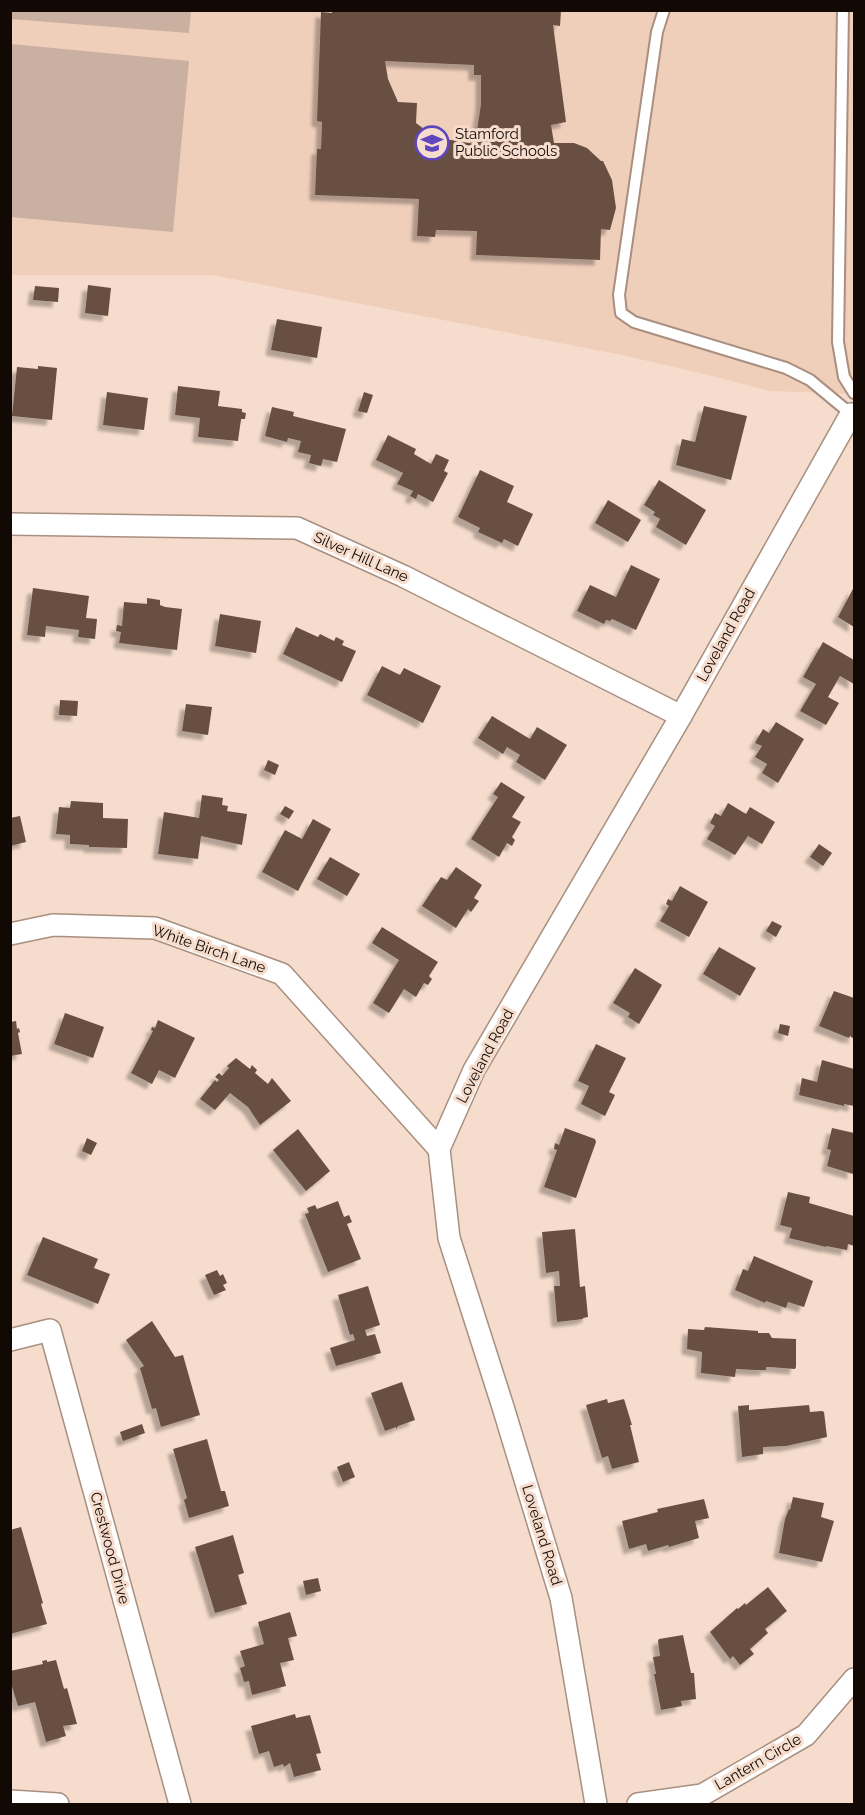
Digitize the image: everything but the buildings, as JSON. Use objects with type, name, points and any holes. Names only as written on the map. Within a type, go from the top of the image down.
[{"type":"street","name":"Loveland Road","points":[[596,1804],[561,1598],[449,1238],[439,1149],[474,1070],[681,716],[853,407]]},
{"type":"street","name":"Silver Hill Lane","points":[[10,524],[297,528],[403,576],[681,716]]},
{"type":"street","name":"White Birch Lane","points":[[10,934],[53,925],[155,927],[282,974],[439,1149]]},
{"type":"street","name":"Crestwood Drive","points":[[10,1340],[50,1330],[180,1804]]},
{"type":"street","name":"Lantern Circle","points":[[638,1804],[702,1795],[775,1753],[806,1735],[855,1679]]},
{"type":"street","points":[[10,1801],[58,1804]]},
{"type":"lane","points":[[664,10],[657,32],[619,295],[621,313],[634,322],[786,368],[853,407]]},
{"type":"lane","points":[[843,10],[838,342],[844,377],[853,407]]},
{"type":"shaded area","points":[[10,11],[191,11],[189,33],[11,19]]},
{"type":"shaded area","name":"Stamford Public Schools","points":[[11,11],[854,11],[854,394],[770,391],[617,354],[213,275],[11,275]]},
{"type":"shaded area","points":[[11,44],[189,61],[173,232],[11,217]]},
{"type":"place","name":"Stamford Public Schools","points":[[432,143]]}]
